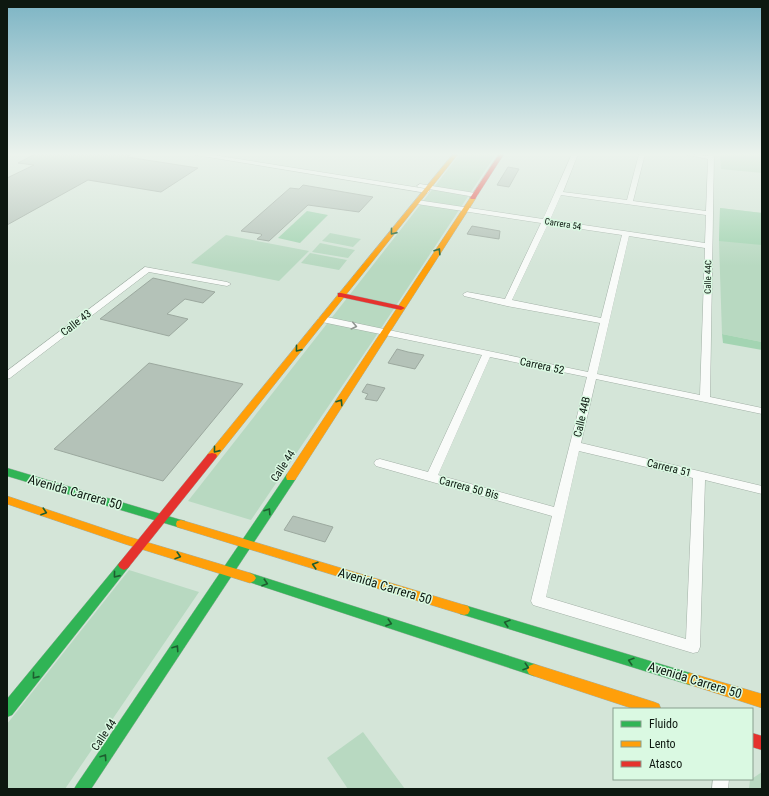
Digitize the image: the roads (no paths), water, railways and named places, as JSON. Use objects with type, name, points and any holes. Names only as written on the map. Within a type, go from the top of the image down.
[{"type":"street","points":[[7,710],[426,191]]},
{"type":"street","points":[[445,191],[475,195]]},
{"type":"street","name":"Calle 44","points":[[82,789],[247,544],[478,191]]},
{"type":"street","points":[[630,202],[633,191]]},
{"type":"street","name":"Calle 44C","points":[[705,399],[710,191]]},
{"type":"street","points":[[507,303],[559,193],[710,214]]},
{"type":"street","name":"Carrera 54","points":[[417,202],[709,246]]},
{"type":"street","name":"Calle 44B","points":[[626,233],[538,601],[693,647],[699,476]]},
{"type":"street","name":"Calle 43","points":[[7,376],[145,270],[150,268],[227,284]]},
{"type":"street","points":[[467,294],[605,321]]},
{"type":"street","points":[[341,295],[402,308]]},
{"type":"street","name":"Carrera 52","points":[[322,319],[762,411]]},
{"type":"street","points":[[431,477],[487,354]]},
{"type":"street","name":"Carrera 51","points":[[576,446],[762,490]]},
{"type":"street","name":"Carrera 50 Bis","points":[[380,463],[559,513]]},
{"type":"street","name":"Avenida Carrera 50","points":[[7,472],[762,701]]},
{"type":"street","points":[[7,500],[651,708]]}]
